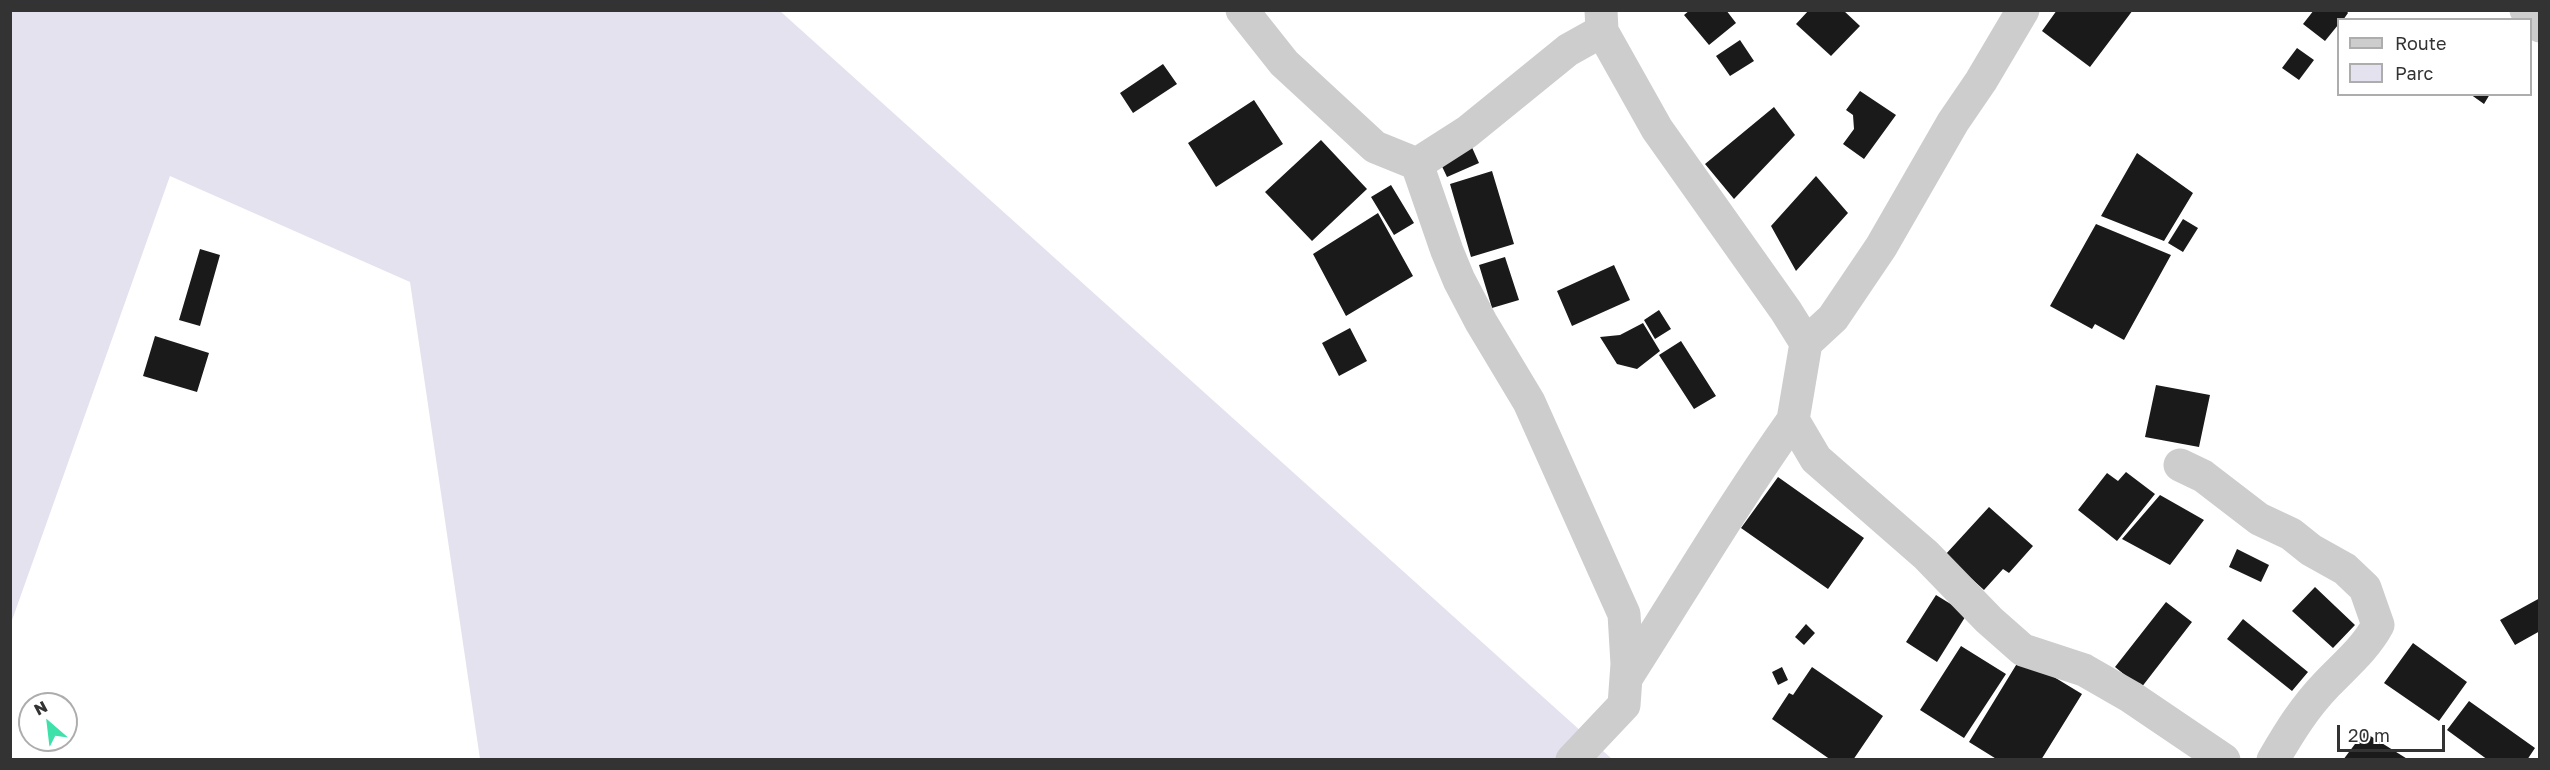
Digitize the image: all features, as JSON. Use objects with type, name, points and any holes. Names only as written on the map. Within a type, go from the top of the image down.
[{"type":"street","points":[[1242,10],[1284,63],[1375,147],[1417,164],[1459,280],[1481,322],[1529,402],[1624,615],[1627,677],[1624,705],[1572,759]]},
{"type":"street","points":[[1627,677],[1693,575],[1746,486],[1793,420],[1806,343],[1833,318],[1881,247],[1953,122],[1982,81],[2023,10]]},
{"type":"street","points":[[2526,10],[2540,26]]},
{"type":"street","points":[[1417,164],[1467,132],[1568,51],[1601,21],[1657,129],[1786,311],[1806,343]]},
{"type":"street","points":[[1793,420],[1816,459],[1926,555],[1989,620],[2022,650],[2085,670],[2131,697],[2224,759]]},
{"type":"street","points":[[2180,465],[2203,476],[2259,519],[2291,534],[2311,550],[2345,569],[2365,588],[2378,625],[2368,643],[2295,720],[2273,759]]},
{"type":"green space","points":[[11,11],[780,11],[1612,759],[480,759],[410,282],[170,176],[11,623]]},
{"type":"building","points":[[1690,10],[1726,10],[1736,23],[1709,45],[1684,15]]},
{"type":"building","points":[[1809,10],[1843,10],[1860,26],[1831,56],[1796,24]]},
{"type":"building","points":[[2057,10],[2133,10],[2090,67],[2042,31]]},
{"type":"building","points":[[2314,10],[2346,10],[2348,13],[2344,18],[2337,18],[2337,26],[2325,41],[2303,24]]},
{"type":"building","points":[[1740,40],[1754,61],[1730,76],[1716,56]]},
{"type":"building","points":[[2297,48],[2314,60],[2299,80],[2282,68]]},
{"type":"building","points":[[1163,64],[1177,84],[1133,113],[1120,93]]},
{"type":"building","points":[[1860,91],[1896,115],[1864,159],[1843,144],[1854,129],[1853,115],[1846,110]]},
{"type":"building","points":[[2473,96],[2489,96],[2484,104]]},
{"type":"building","points":[[1254,100],[1283,144],[1216,187],[1188,143]]},
{"type":"building","points":[[1774,107],[1795,135],[1734,199],[1705,164]]},
{"type":"building","points":[[1321,140],[1367,189],[1312,241],[1265,192]]},
{"type":"building","points":[[1470,143],[1479,163],[1447,177],[1438,158]]},
{"type":"building","points":[[2137,153],[2193,193],[2164,241],[2101,216]]},
{"type":"building","points":[[1492,171],[1514,244],[1471,257],[1450,184]]},
{"type":"building","points":[[1816,176],[1848,213],[1796,271],[1771,226]]},
{"type":"building","points":[[1391,185],[1414,223],[1394,235],[1371,197]]},
{"type":"building","points":[[1378,213],[1413,276],[1346,316],[1313,254]]},
{"type":"building","points":[[2183,219],[2198,228],[2183,252],[2168,243]]},
{"type":"building","points":[[2096,224],[2171,255],[2124,340],[2095,324],[2092,329],[2050,306]]},
{"type":"building","points":[[200,249],[220,255],[200,326],[179,320]]},
{"type":"building","points":[[1505,257],[1519,300],[1492,308],[1479,265]]},
{"type":"building","points":[[1614,265],[1630,300],[1572,326],[1557,291]]},
{"type":"building","points":[[1659,310],[1671,329],[1655,339],[1644,320]]},
{"type":"building","points":[[1643,323],[1660,351],[1637,369],[1617,364],[1600,337],[1620,335]]},
{"type":"building","points":[[1350,328],[1367,361],[1339,376],[1322,343]]},
{"type":"building","points":[[155,336],[209,353],[197,392],[143,376]]},
{"type":"building","points":[[1681,341],[1716,396],[1694,409],[1659,355]]},
{"type":"building","points":[[2156,385],[2210,395],[2199,447],[2145,437]]},
{"type":"building","points":[[2126,472],[2155,494],[2117,541],[2078,510],[2107,473],[2118,481]]},
{"type":"building","points":[[1778,477],[1864,538],[1828,589],[1741,528]]},
{"type":"building","points":[[2160,495],[2204,520],[2170,565],[2122,539]]},
{"type":"building","points":[[1989,507],[2033,546],[2009,573],[2003,569],[1984,590],[1945,555]]},
{"type":"building","points":[[2237,549],[2269,565],[2261,582],[2229,567]]},
{"type":"building","points":[[2315,587],[2355,625],[2333,648],[2292,611]]},
{"type":"building","points":[[1936,595],[1967,614],[1937,662],[1906,642]]},
{"type":"building","points":[[2540,598],[2540,631],[2515,645],[2500,620]]},
{"type":"building","points":[[2166,602],[2192,622],[2141,688],[2115,667]]},
{"type":"building","points":[[2243,619],[2308,672],[2292,691],[2227,639]]},
{"type":"building","points":[[1806,624],[1815,633],[1804,645],[1795,637]]},
{"type":"building","points":[[2413,643],[2467,682],[2439,721],[2384,683]]},
{"type":"building","points":[[1961,646],[2006,674],[1964,738],[1920,710]]},
{"type":"building","points":[[2021,657],[2082,694],[2041,760],[1998,760],[1969,742]]},
{"type":"building","points":[[1782,667],[1788,680],[1778,685],[1772,672]]},
{"type":"building","points":[[1812,667],[1883,716],[1853,760],[1831,760],[1772,719],[1789,693],[1793,695]]},
{"type":"building","points":[[2469,701],[2535,748],[2527,760],[2488,760],[2447,730]]},
{"type":"building","points":[[2364,732],[2409,760],[2343,760]]}]
